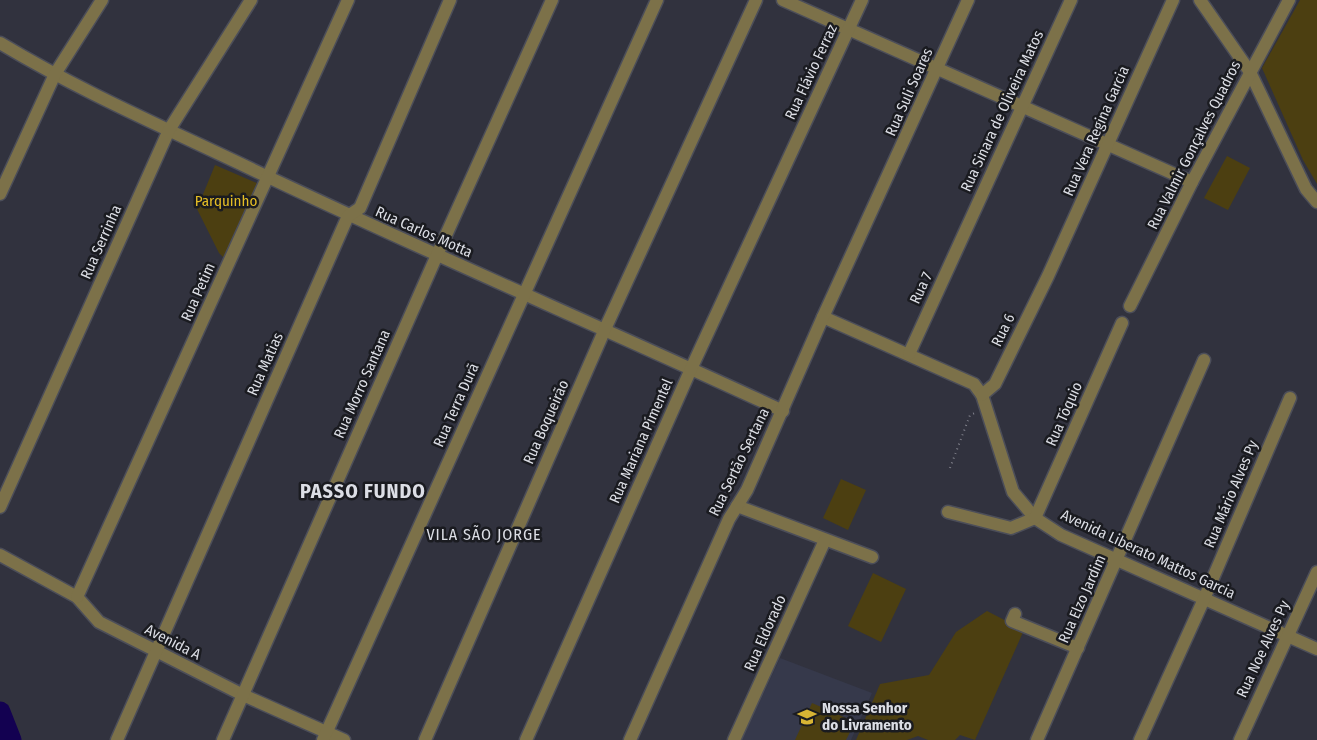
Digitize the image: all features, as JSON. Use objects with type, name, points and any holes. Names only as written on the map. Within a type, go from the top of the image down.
[{"type":"street","points":[[0,194],[55,74],[102,0]]},
{"type":"street","name":"Rua Serrinha","points":[[0,507],[169,130],[250,0]]},
{"type":"street","name":"Rua Petim","points":[[77,597],[348,0]]},
{"type":"street","name":"Rua Morro Santana","points":[[223,740],[436,255],[552,0]]},
{"type":"street","name":"Rua Terra Durã","points":[[325,736],[657,0]]},
{"type":"street","name":"Rua Boqueirão","points":[[425,740],[605,329],[756,0]]},
{"type":"street","points":[[783,0],[1192,182]]},
{"type":"street","name":"Rua Flávio Ferraz","points":[[790,156],[862,0]]},
{"type":"street","name":"Rua Suli Soares","points":[[879,198],[968,0]]},
{"type":"street","name":"Rua Sinara de Oliveira Matos","points":[[963,236],[1071,0]]},
{"type":"street","name":"Rua Vera Regina Garcia","points":[[1048,276],[1173,0]]},
{"type":"street","points":[[1200,0],[1250,72],[1306,189],[1317,202]]},
{"type":"street","name":"Rua Valmir Gonçalves Quadros","points":[[1130,306],[1192,182],[1289,0]]},
{"type":"street","name":"Rua Matias","points":[[116,740],[348,216],[360,208],[449,3]]},
{"type":"street","name":"Rua Carlos Motta","points":[[0,44],[55,74],[348,216],[605,329],[783,411]]},
{"type":"street","name":"Rua Mariana Pímentel","points":[[526,740],[691,369],[790,156]]},
{"type":"street","name":"Rua Sertão Sertana","points":[[630,740],[729,519],[747,490],[823,317],[879,198]]},
{"type":"street","name":"Rua 7","points":[[909,354],[963,236]]},
{"type":"street","name":"Rua 6","points":[[982,395],[995,384],[1048,276]]},
{"type":"street","points":[[823,317],[974,384],[982,395]]},
{"type":"street","name":"Rua Tóquio","points":[[1035,518],[1122,323]]},
{"type":"street","name":"Rua Elzo Jardim","points":[[1037,740],[1204,360]]},
{"type":"street","name":"Avenida Liberato Mattos Garcia","points":[[982,395],[1013,492],[1035,518],[1061,535],[1317,649]]},
{"type":"street","name":"Rua Mário Alves Py","points":[[1140,740],[1204,598],[1290,398]]},
{"type":"street","points":[[737,506],[872,557]]},
{"type":"street","points":[[948,512],[1011,528],[1035,518]]},
{"type":"street","name":"Rua Eldorado","points":[[734,740],[825,540]]},
{"type":"street","name":"Avenida A","points":[[0,555],[77,597],[99,622],[325,736],[344,740]]},
{"type":"street","name":"Rua Noe Alves Py","points":[[1240,740],[1317,572]]},
{"type":"street","points":[[1015,614],[1012,621],[1078,648]]},
{"type":"path","points":[[950,468],[970,415],[986,408]]},
{"type":"shaded area","name":"Nossa Senhor do Livramento","points":[[780,658],[872,693],[851,740],[742,740]]},
{"type":"green space","points":[[1300,0],[1317,0],[1317,184],[1303,160],[1262,68]]},
{"type":"green space","points":[[1227,156],[1250,168],[1228,210],[1204,198]]},
{"type":"green space","name":"Parquinho","points":[[215,165],[259,184],[226,260],[219,253],[197,209]]},
{"type":"green space","points":[[841,479],[866,490],[848,530],[823,518]]},
{"type":"green space","points":[[873,573],[906,589],[881,642],[848,626]]},
{"type":"green space","points":[[987,611],[1024,630],[975,740],[960,735],[955,740],[928,740],[918,736],[907,740],[856,740],[880,684],[929,675],[956,632]]},
{"type":"green space","points":[[812,703],[855,722],[846,740],[795,740]]},
{"type":"waterway","points":[[0,712],[11,740]]},
{"type":"place","name":"Nossa Senhor do Livramento","points":[[807,717]]},
{"type":"district","name":"PASSO FUNDO","points":[[363,491]]},
{"type":"district","name":"VILA SÃO JORGE","points":[[484,534]]}]
